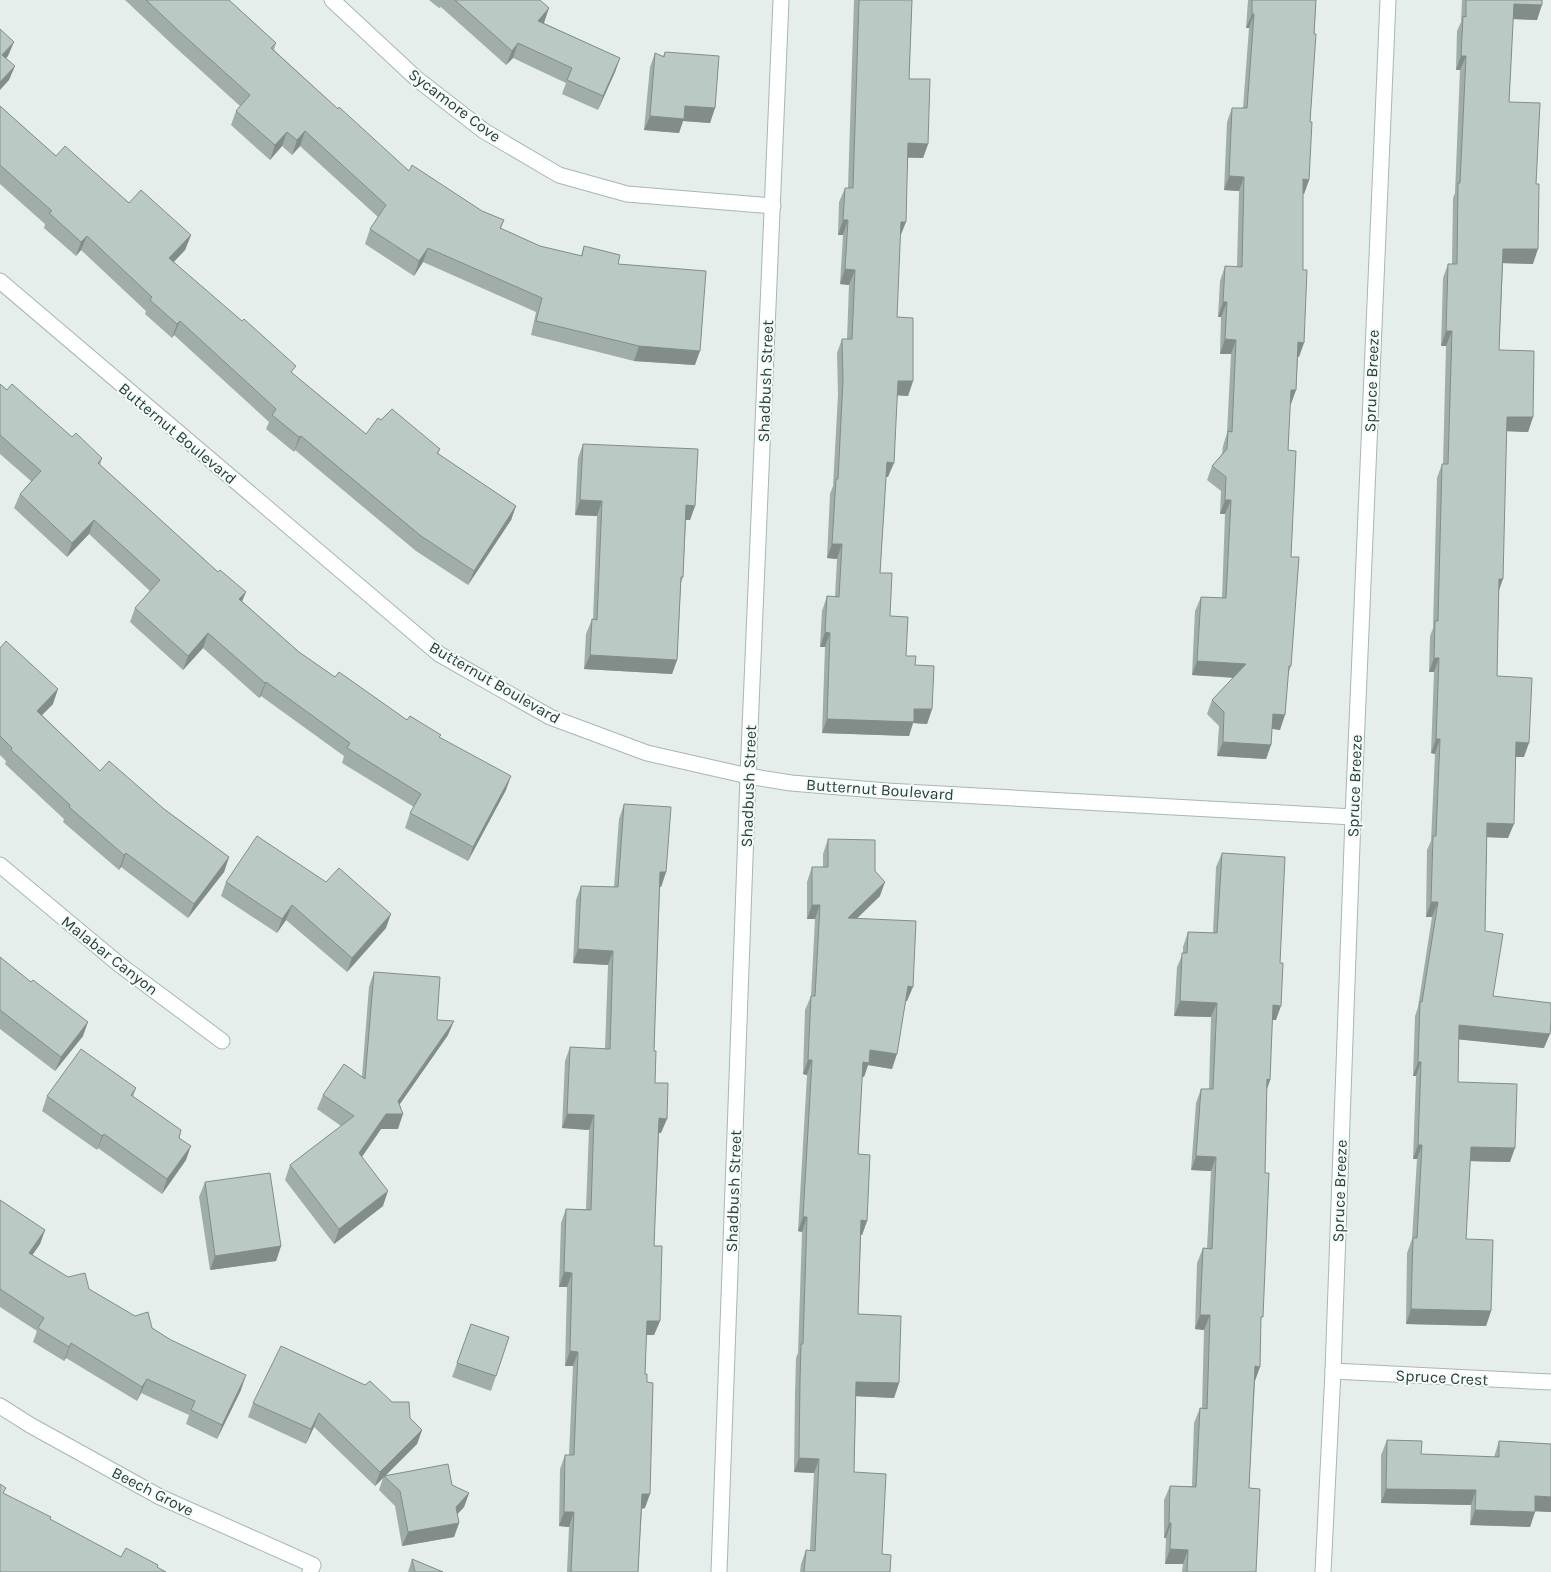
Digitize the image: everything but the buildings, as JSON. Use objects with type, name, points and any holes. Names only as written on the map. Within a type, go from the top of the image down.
[{"type":"street","name":"Sycamore Cove","points":[[332,0],[418,78],[484,131],[559,175],[627,194],[773,206]]},
{"type":"street","name":"Shadbush Street","points":[[720,1572],[748,776],[781,0]]},
{"type":"street","name":"Spruce Breeze","points":[[1323,1572],[1333,1371],[1353,816],[1388,0]]},
{"type":"street","name":"Butternut Boulevard","points":[[0,281],[438,654],[550,717],[647,753],[748,776],[791,783],[887,791],[1353,816]]},
{"type":"street","name":"Malabar Canyon","points":[[0,865],[120,965],[222,1041]]},
{"type":"street","name":"Spruce Crest","points":[[1333,1371],[1551,1382]]},
{"type":"street","name":"Beech Grove","points":[[0,1406],[30,1425],[160,1497],[311,1569]]}]
